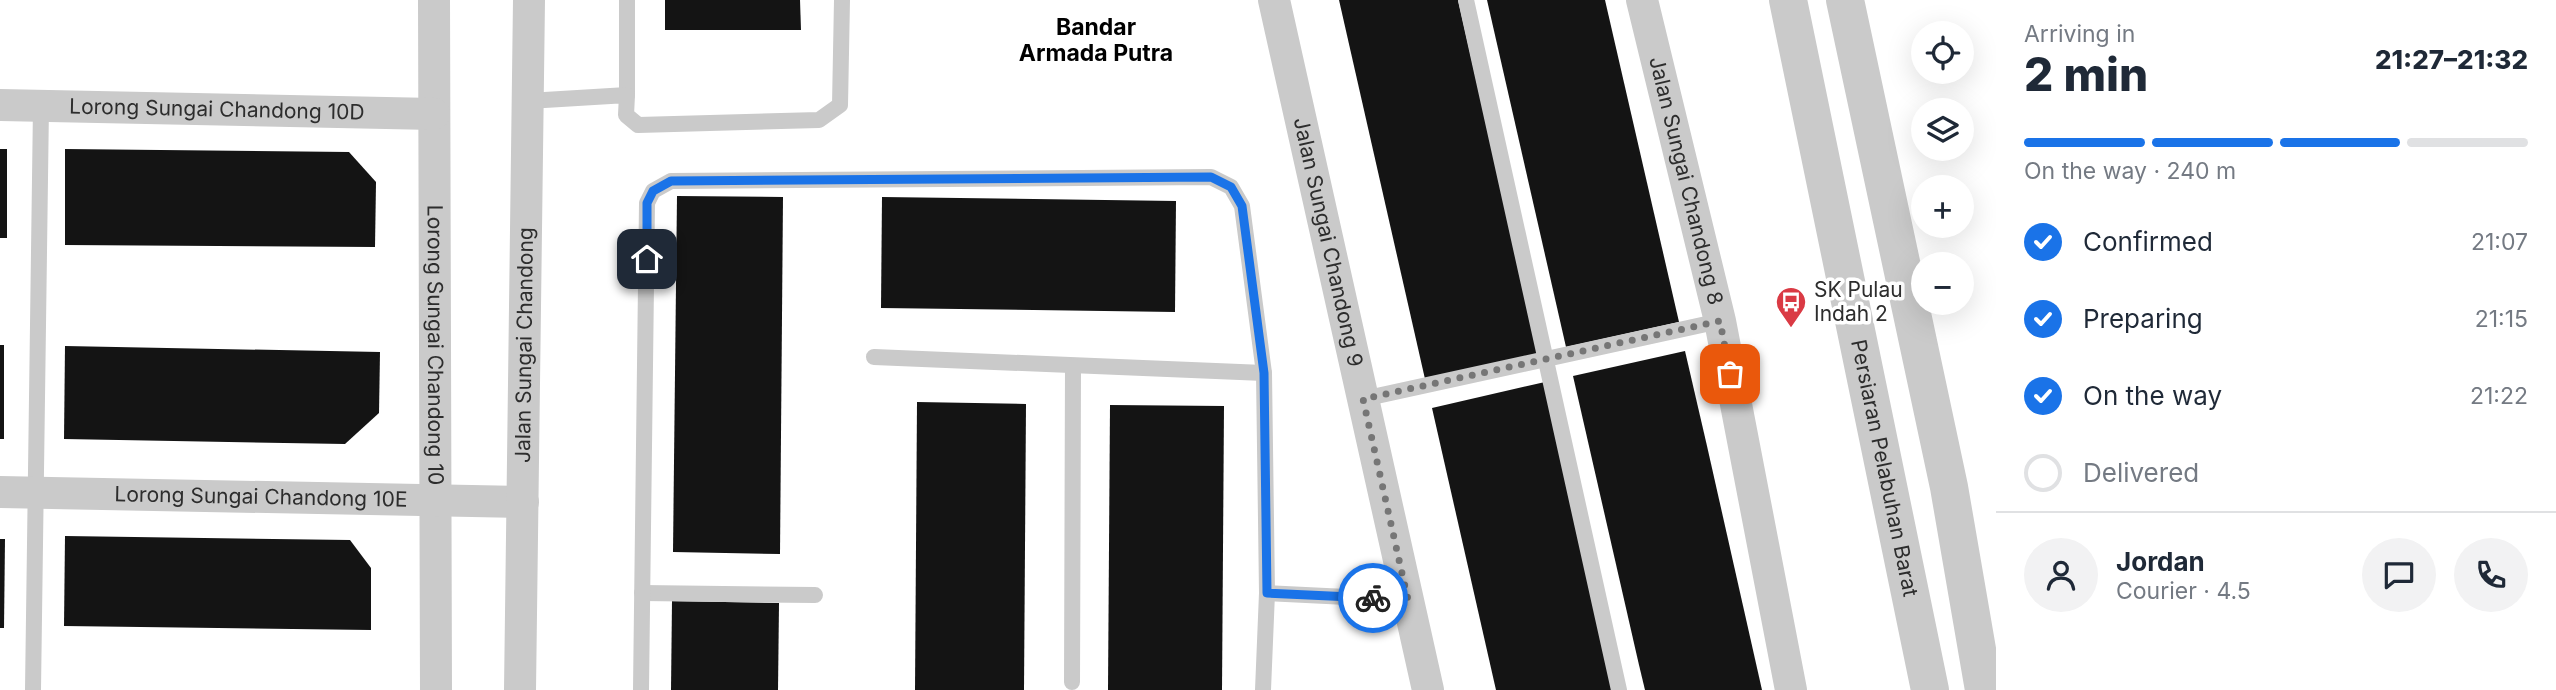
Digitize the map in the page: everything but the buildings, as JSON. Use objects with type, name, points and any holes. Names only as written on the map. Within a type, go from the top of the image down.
[{"type":"street","name":"Lorong Sungai Chandong 10","points":[[434,0],[436,690]]},
{"type":"street","name":"Jalan Sungai Chandong","points":[[520,690],[529,0]]},
{"type":"street","name":"Jalan Sungai Chandong 9","points":[[1275,0],[1428,690]]},
{"type":"street","name":"Jalan Sungai Chandong 8","points":[[1642,0],[1720,321],[1791,690]]},
{"type":"street","points":[[1789,1],[1809,8],[1827,7],[1837,0]]},
{"type":"street","points":[[1845,0],[1949,487],[1984,690]]},
{"type":"street","name":"Persiaran Pelabuhan Barat","points":[[1789,1],[1930,690]]},
{"type":"street","name":"Lorong Sungai Chandong 10D","points":[[0,105],[435,114]]},
{"type":"street","name":"Lorong Sungai Chandong 10E","points":[[0,492],[523,502]]},
{"type":"lane","points":[[627,0],[626,115],[638,125],[819,120],[840,105],[842,0]]},
{"type":"lane","points":[[1466,0],[1619,690]]},
{"type":"lane","points":[[528,101],[627,95]]},
{"type":"lane","points":[[33,690],[41,106]]},
{"type":"lane","points":[[641,690],[647,203],[653,191],[671,181],[1211,177],[1231,187],[1242,206],[1264,373],[1267,593],[1263,690]]},
{"type":"lane","points":[[1363,399],[1720,321]]},
{"type":"lane","points":[[874,357],[1264,373]]},
{"type":"lane","points":[[1072,682],[1073,366]]},
{"type":"lane","points":[[642,593],[815,595]]},
{"type":"lane","points":[[1267,593],[1408,600]]},
{"type":"way so far","points":[[1373,598],[1408,600],[1363,399],[1720,321],[1730,374]]},
{"type":"place","name":"SK Pulau Indah 2","points":[[1791,329]]},
{"type":"district","name":"Bandar Armada Putra","points":[[1096,40]]},
{"type":"route","points":[[647,259],[647,203],[653,191],[671,181],[1211,177],[1231,187],[1242,206],[1264,373],[1267,593],[1373,598]]}]
